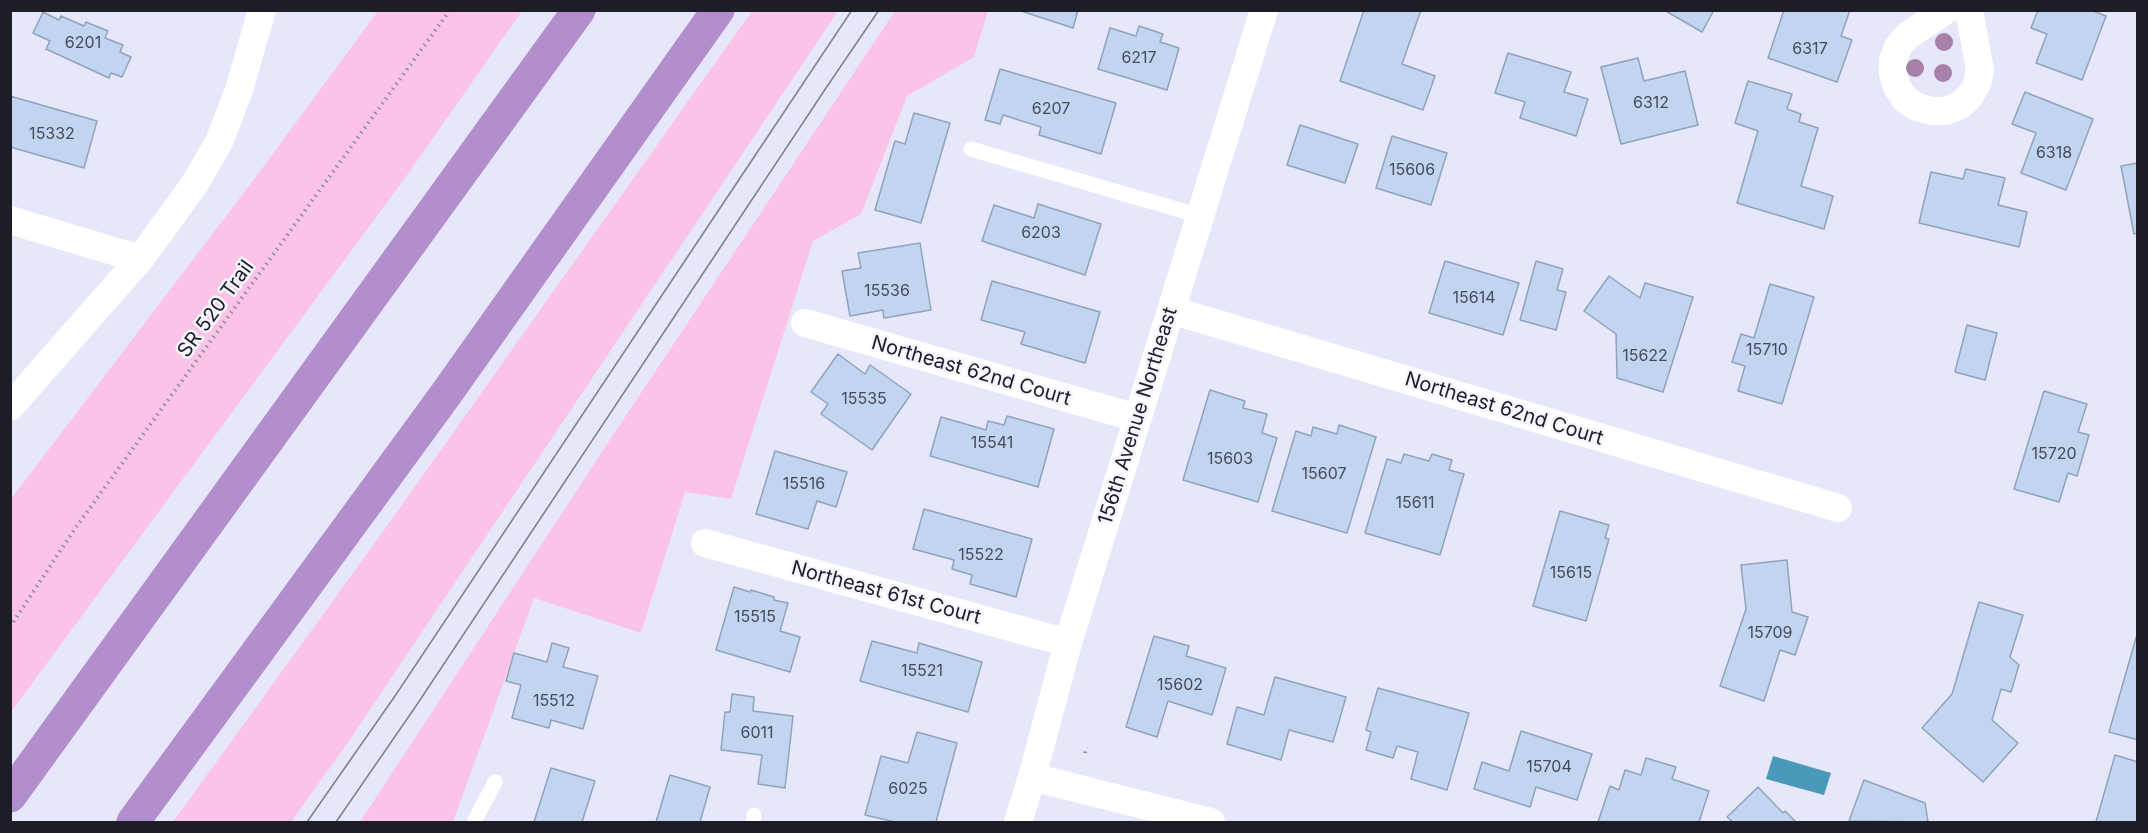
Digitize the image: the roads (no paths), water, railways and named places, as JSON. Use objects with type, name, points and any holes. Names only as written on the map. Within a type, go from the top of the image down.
[{"type":"highway","points":[[10,796],[579,10]]},
{"type":"highway","points":[[134,822],[446,393],[718,10]]},
{"type":"street","points":[[10,407],[140,259],[194,185],[219,141],[239,90],[262,10]]},
{"type":"street","name":"156th Avenue Northeast","points":[[1018,822],[1068,643],[1264,10]]},
{"type":"street","points":[[1946,10],[1907,36],[1893,60],[1893,74],[1897,87],[1905,99],[1917,107],[1931,111],[1945,111],[1959,106],[1970,96],[1977,84],[1980,70],[1969,10]]},
{"type":"street","points":[[10,220],[140,259]]},
{"type":"street","name":"Northeast 62nd Court","points":[[1171,310],[1838,508]]},
{"type":"street","name":"Northeast 62nd Court","points":[[805,323],[1137,418]]},
{"type":"street","name":"Northeast 61st Court","points":[[705,543],[1068,643]]},
{"type":"street","points":[[1032,777],[1211,822]]},
{"type":"lane","points":[[971,149],[1200,216]]},
{"type":"lane","points":[[474,822],[495,782]]},
{"type":"water","points":[[1773,756],[1831,773],[1824,795],[1766,779]]},
{"type":"tram line","points":[[307,822],[395,696],[852,10]]},
{"type":"tram line","points":[[336,822],[416,706],[879,10]]}]
